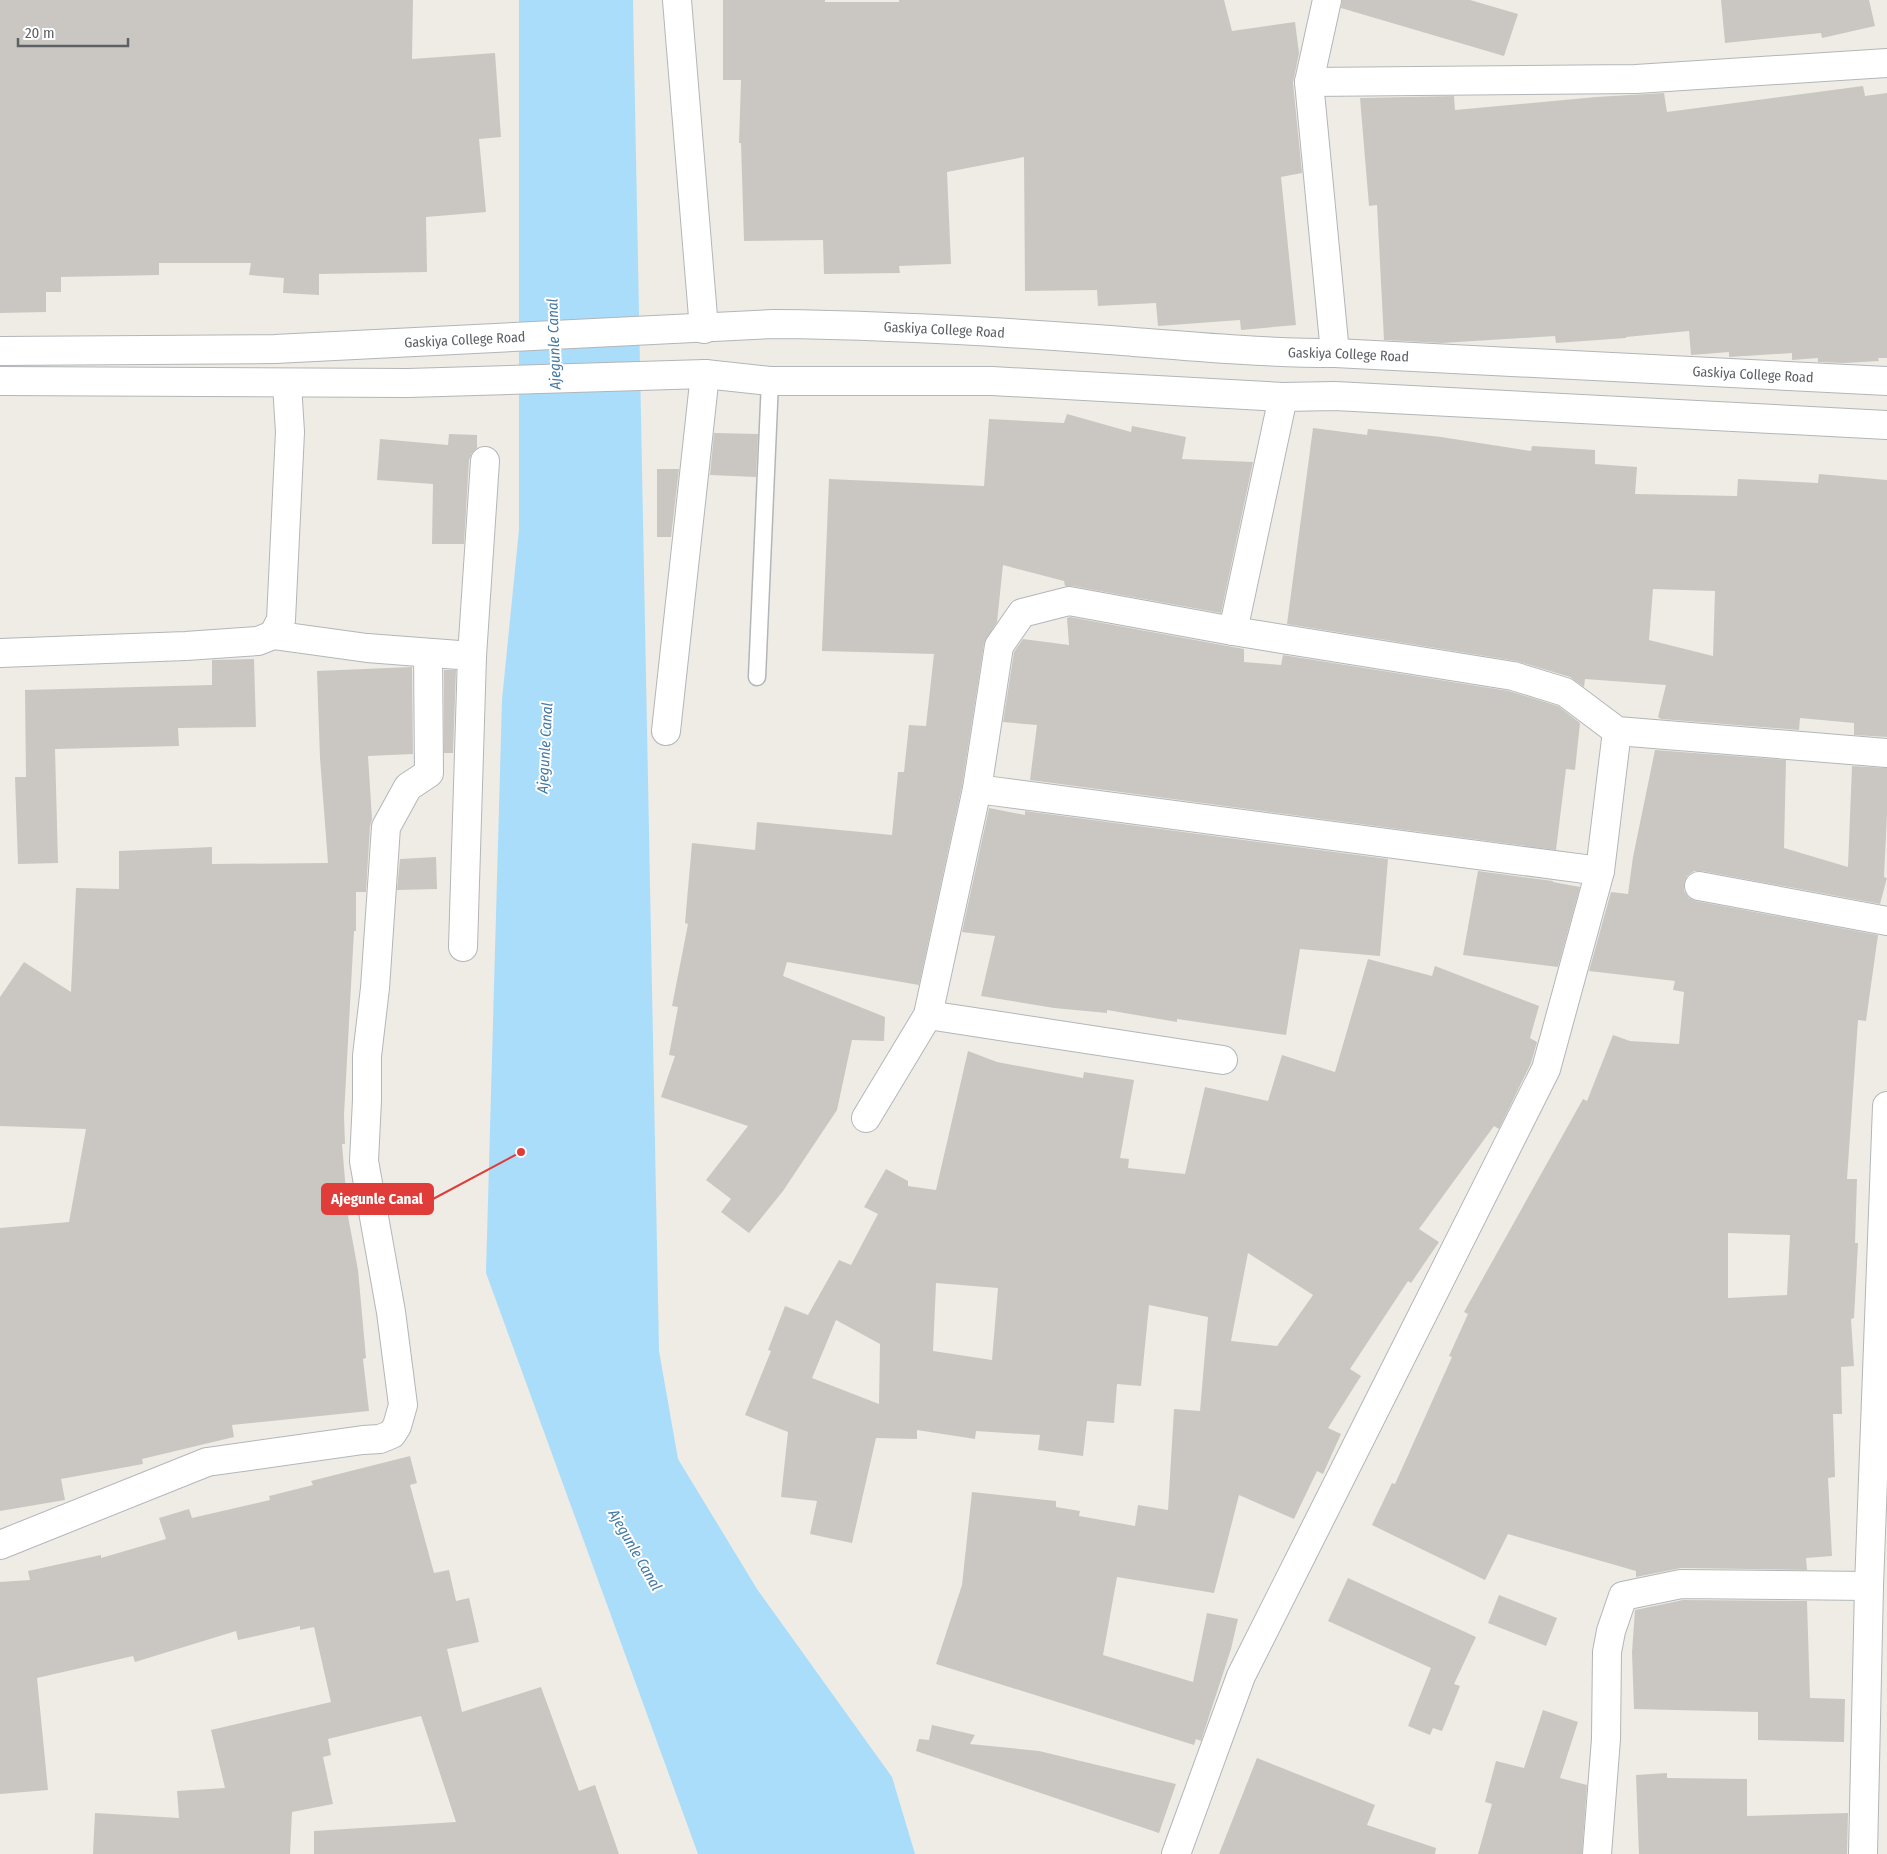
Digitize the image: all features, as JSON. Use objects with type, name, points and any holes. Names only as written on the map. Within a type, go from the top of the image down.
[{"type":"street","points":[[677,0],[704,329]]},
{"type":"street","points":[[1327,0],[1309,82],[1335,353]]},
{"type":"street","points":[[1309,82],[1636,79],[1887,62]]},
{"type":"street","name":"Gaskiya College Road","points":[[0,351],[275,349],[774,324],[833,324],[1001,332],[1284,353],[1335,353],[1887,381]]},
{"type":"street","points":[[666,732],[705,374]]},
{"type":"street","points":[[0,381],[287,384],[408,383],[705,374],[770,381],[992,381],[1283,397],[1335,396],[1887,425]]},
{"type":"street","points":[[272,636],[281,620],[290,432],[287,384]]},
{"type":"street","points":[[1233,631],[1283,397]]},
{"type":"street","points":[[463,947],[472,656],[485,461]]},
{"type":"street","points":[[866,1118],[928,1014],[977,788],[999,646],[1022,613],[1069,601],[1233,631],[1513,676],[1565,692],[1617,731],[1887,754]]},
{"type":"street","points":[[0,653],[204,645],[258,641],[272,636],[367,648],[472,656]]},
{"type":"street","points":[[0,1545],[207,1462],[380,1439],[392,1434],[397,1426],[402,1405],[393,1331],[364,1161],[367,1056],[375,988],[386,827],[408,787],[429,773],[428,653]]},
{"type":"street","points":[[1176,1854],[1241,1676],[1546,1069],[1600,871],[1617,731]]},
{"type":"street","points":[[977,788],[1600,871]]},
{"type":"street","points":[[1699,886],[1887,921]]},
{"type":"street","points":[[928,1014],[1223,1060]]},
{"type":"street","points":[[1863,1854],[1870,1586],[1884,1237],[1887,1106]]},
{"type":"street","points":[[1597,1854],[1606,1739],[1607,1652],[1611,1631],[1623,1596],[1681,1584],[1870,1586]]},
{"type":"lane","points":[[757,677],[770,381]]},
{"type":"water","points":[[519,0],[633,0],[659,1351],[678,1459],[757,1589],[892,1777],[915,1854],[698,1854],[486,1273],[502,700],[519,530]]},
{"type":"building","points":[[0,0],[413,0],[412,59],[495,53],[501,137],[479,139],[486,212],[426,217],[427,272],[319,274],[319,295],[283,293],[284,278],[249,275],[251,263],[159,263],[159,275],[61,277],[61,292],[46,292],[46,312],[0,313]]},
{"type":"building","points":[[723,0],[899,2],[899,0],[1224,0],[1232,31],[1295,22],[1299,53],[1293,83],[1302,173],[1281,177],[1296,325],[1241,330],[1240,320],[1158,326],[1156,303],[1098,306],[1097,290],[1025,291],[1024,157],[947,172],[951,264],[899,266],[900,273],[824,274],[823,240],[744,241],[741,143],[739,143],[741,80],[723,80]]},
{"type":"building","points":[[1342,0],[1470,0],[1518,14],[1504,56],[1341,8]]},
{"type":"building","points":[[1721,0],[1869,0],[1875,26],[1822,38],[1821,33],[1725,43]]},
{"type":"building","points":[[1863,86],[1865,96],[1887,93],[1887,358],[1878,358],[1879,361],[1844,363],[1818,362],[1818,358],[1792,360],[1792,353],[1729,357],[1729,352],[1691,355],[1689,331],[1556,343],[1555,336],[1442,343],[1384,340],[1377,205],[1369,206],[1360,98],[1454,96],[1455,110],[1596,97],[1664,93],[1667,112]]},
{"type":"building","points":[[1067,414],[1131,432],[1132,426],[1186,437],[1182,459],[1253,462],[1221,613],[1065,586],[1064,581],[1003,565],[997,622],[984,644],[962,786],[919,985],[787,962],[783,976],[885,1017],[884,1041],[852,1040],[837,1110],[783,1191],[749,1233],[721,1212],[731,1199],[706,1180],[748,1126],[661,1097],[675,1056],[669,1055],[678,1007],[672,1006],[688,924],[685,923],[692,843],[755,850],[757,822],[892,835],[898,772],[904,772],[909,725],[926,726],[934,654],[822,651],[829,479],[984,486],[989,419],[1064,423]]},
{"type":"building","points":[[1313,428],[1367,435],[1368,429],[1441,437],[1531,451],[1532,446],[1595,450],[1595,464],[1637,467],[1635,494],[1737,496],[1738,479],[1818,483],[1819,474],[1887,480],[1887,737],[1854,735],[1854,723],[1800,718],[1799,730],[1661,719],[1658,717],[1666,685],[1585,679],[1584,687],[1570,677],[1516,661],[1287,624]],"holes":[[[1653,589],[1715,591],[1713,656],[1649,640]]]},
{"type":"building","points":[[714,433],[758,434],[756,477],[710,475]]},
{"type":"building","points":[[449,434],[477,435],[477,448],[469,460],[464,544],[432,544],[433,484],[377,480],[380,439],[448,445]]},
{"type":"building","points":[[657,469],[679,469],[671,537],[657,537]]},
{"type":"building","points":[[1070,617],[1244,649],[1244,662],[1281,665],[1283,655],[1509,691],[1558,706],[1580,723],[1575,770],[1566,769],[1556,850],[1030,780],[1037,725],[1003,722],[1014,652],[1023,639],[1069,645],[1067,618]]},
{"type":"building","points":[[254,659],[256,727],[178,728],[179,746],[55,749],[58,863],[18,864],[15,777],[26,777],[25,690],[212,685],[212,660]]},
{"type":"building","points":[[412,667],[413,754],[368,756],[372,819],[366,892],[356,892],[356,931],[354,931],[344,1115],[345,1144],[342,1144],[348,1216],[358,1270],[366,1358],[363,1359],[369,1411],[232,1425],[234,1437],[142,1459],[143,1464],[61,1479],[65,1500],[0,1511],[0,1228],[69,1222],[86,1129],[0,1126],[0,997],[24,962],[71,992],[76,888],[119,889],[119,851],[212,847],[212,864],[328,863],[320,758],[317,671]]},
{"type":"building","points":[[444,670],[456,670],[453,753],[444,753]]},
{"type":"building","points":[[1655,750],[1786,760],[1784,848],[1848,867],[1852,766],[1887,768],[1884,877],[1887,878],[1880,904],[1702,871],[1694,871],[1687,876],[1684,884],[1684,891],[1689,898],[1696,901],[1878,935],[1866,1021],[1858,1020],[1847,1179],[1857,1179],[1855,1243],[1858,1243],[1854,1318],[1851,1319],[1854,1366],[1841,1367],[1842,1414],[1833,1414],[1835,1477],[1828,1478],[1832,1556],[1806,1558],[1807,1570],[1681,1568],[1636,1577],[1636,1571],[1508,1534],[1485,1580],[1372,1525],[1392,1483],[1395,1484],[1452,1357],[1449,1356],[1468,1314],[1464,1312],[1583,1099],[1587,1101],[1613,1035],[1630,1041],[1679,1044],[1684,992],[1673,990],[1675,981],[1589,971],[1611,892],[1628,894],[1633,857]],"holes":[[[1728,1233],[1790,1235],[1787,1295],[1728,1298]]]},
{"type":"building","points":[[989,808],[1025,815],[1025,811],[1388,859],[1380,956],[1300,949],[1286,1035],[1177,1019],[1177,1022],[1107,1010],[1107,1013],[1054,1008],[981,996],[995,936],[962,932]]},
{"type":"building","points":[[436,857],[437,889],[397,890],[400,859]]},
{"type":"building","points":[[1478,871],[1553,881],[1580,887],[1558,967],[1463,955]]},
{"type":"building","points":[[1368,959],[1432,976],[1435,966],[1539,1006],[1530,1038],[1537,1042],[1531,1063],[1499,1129],[1494,1126],[1419,1229],[1439,1242],[1411,1283],[1408,1281],[1350,1369],[1361,1376],[1328,1428],[1341,1434],[1323,1474],[1317,1471],[1294,1519],[1239,1495],[1214,1593],[1117,1577],[1103,1655],[1193,1682],[1207,1613],[1238,1619],[1231,1649],[1201,1741],[1196,1739],[1194,1745],[936,1664],[962,1585],[972,1492],[1056,1501],[1056,1507],[1080,1511],[1079,1516],[1135,1526],[1138,1505],[1168,1510],[1174,1409],[1200,1411],[1208,1317],[1149,1305],[1141,1386],[1117,1384],[1114,1423],[1087,1421],[1083,1456],[1038,1450],[1040,1435],[976,1431],[975,1439],[917,1430],[917,1439],[876,1438],[852,1543],[810,1534],[817,1501],[781,1497],[788,1432],[745,1415],[771,1351],[768,1350],[785,1306],[808,1315],[839,1260],[851,1265],[878,1214],[864,1207],[886,1169],[908,1181],[908,1186],[936,1190],[968,1051],[997,1062],[1083,1078],[1084,1072],[1134,1080],[1120,1158],[1129,1159],[1128,1168],[1185,1174],[1205,1087],[1268,1101],[1282,1055],[1335,1072]],"holes":[[[1248,1253],[1313,1295],[1277,1346],[1231,1341]],[[936,1283],[998,1288],[992,1360],[933,1351]],[[836,1320],[880,1344],[879,1404],[812,1378]]]},
{"type":"building","points":[[410,1456],[417,1483],[410,1485],[434,1573],[449,1570],[456,1601],[469,1598],[479,1642],[447,1649],[462,1712],[541,1687],[579,1791],[595,1785],[619,1854],[314,1854],[314,1831],[456,1822],[421,1716],[328,1739],[331,1755],[323,1757],[333,1804],[292,1812],[290,1854],[93,1854],[95,1813],[179,1818],[177,1791],[225,1788],[211,1730],[331,1702],[314,1627],[300,1630],[300,1626],[238,1640],[236,1631],[135,1662],[133,1656],[37,1678],[48,1790],[0,1794],[0,1582],[30,1580],[28,1571],[101,1555],[101,1558],[166,1539],[159,1518],[189,1509],[192,1518],[270,1500],[269,1496],[313,1485],[311,1481]]},
{"type":"building","points":[[1348,1578],[1476,1637],[1454,1684],[1460,1686],[1442,1731],[1433,1728],[1430,1735],[1408,1726],[1431,1668],[1328,1621]]},
{"type":"building","points":[[1499,1595],[1557,1618],[1546,1646],[1488,1623]]},
{"type":"building","points":[[1683,1600],[1807,1601],[1810,1698],[1845,1699],[1844,1742],[1758,1740],[1758,1712],[1634,1709],[1632,1652],[1635,1610]]},
{"type":"building","points":[[1543,1710],[1578,1722],[1560,1778],[1587,1785],[1582,1854],[1478,1854],[1492,1804],[1485,1802],[1496,1761],[1524,1768]]},
{"type":"building","points":[[932,1725],[975,1735],[970,1744],[1039,1751],[1176,1784],[1159,1833],[916,1751],[919,1739],[929,1740]]},
{"type":"building","points":[[1257,1758],[1375,1805],[1367,1825],[1436,1848],[1435,1854],[1219,1854]]},
{"type":"building","points":[[1667,1773],[1667,1778],[1747,1779],[1747,1816],[1848,1813],[1847,1854],[1639,1854],[1636,1775]]},
{"type":"place","name":"Ajegunle Canal","points":[[521,1152]]}]
